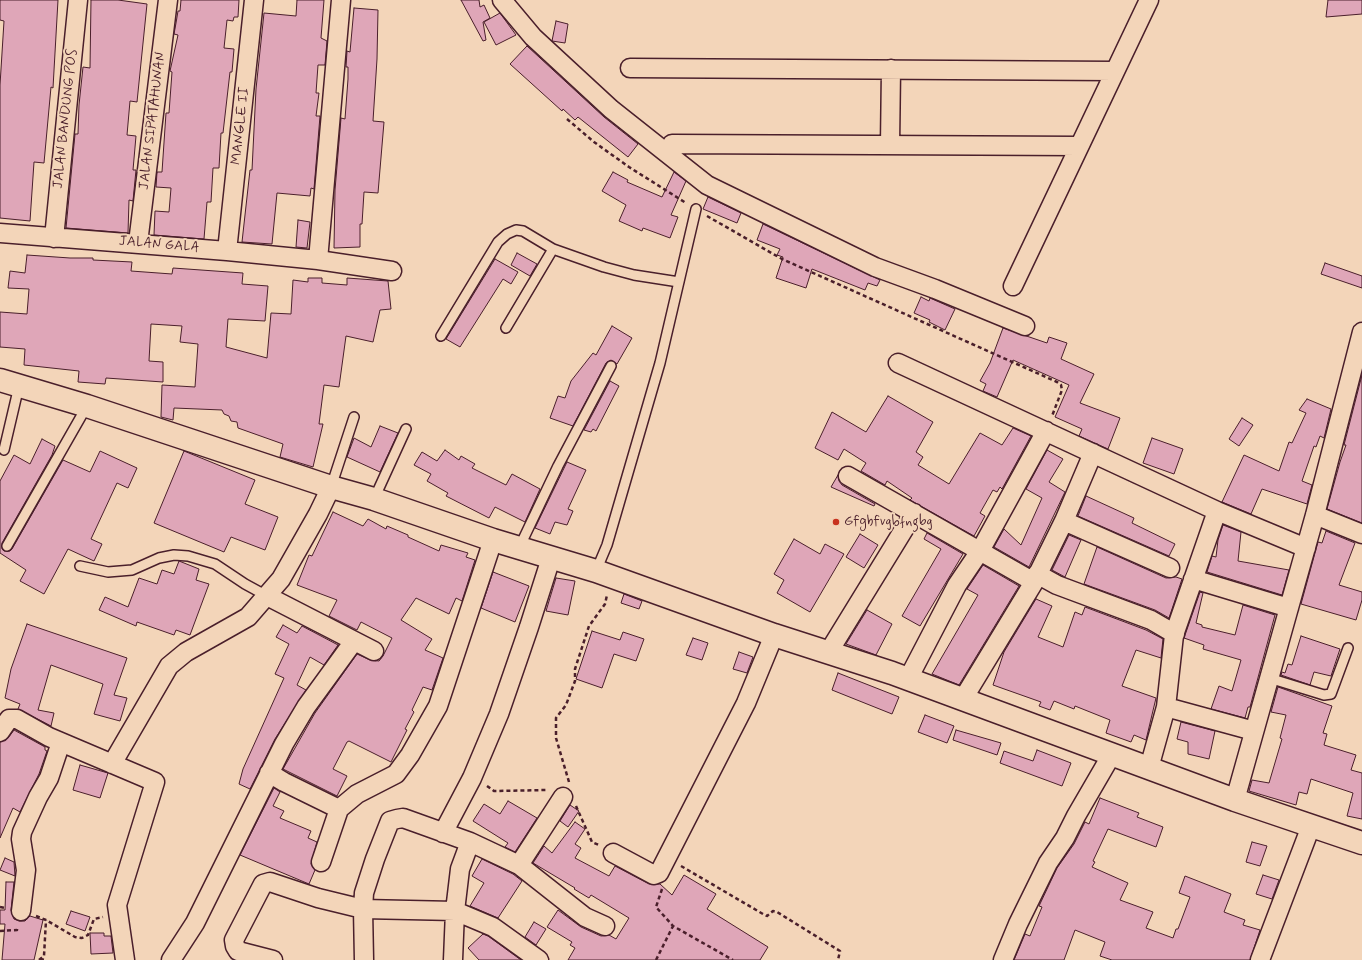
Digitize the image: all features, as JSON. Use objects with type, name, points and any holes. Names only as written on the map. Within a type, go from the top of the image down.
[{"type":"main road","points":[[9,383],[87,406],[331,487],[374,499],[493,540],[604,574],[774,635],[908,679],[1235,800],[1362,843]]},
{"type":"street","name":"JALAN BANDUNG POS","points":[[54,238],[78,0]]},
{"type":"street","name":"JALAN SIPATAHUNAN","points":[[138,243],[168,0]]},
{"type":"street","name":"MANGLE II","points":[[227,251],[254,0]]},
{"type":"street","points":[[318,260],[341,0]]},
{"type":"street","points":[[502,0],[533,37],[611,109],[707,185],[875,267],[935,289],[1025,326]]},
{"type":"street","points":[[1013,286],[1148,0]]},
{"type":"street","points":[[630,68],[1114,71]]},
{"type":"street","points":[[890,145],[891,69]]},
{"type":"street","points":[[672,144],[1079,146]]},
{"type":"street","name":"JALAN GALA","points":[[0,233],[227,251],[318,260],[392,271]]},
{"type":"street","points":[[1235,800],[1316,515],[1362,332]]},
{"type":"street","points":[[898,363],[1093,453],[1134,476],[1306,548]]},
{"type":"street","points":[[908,679],[957,585],[980,551],[1046,431]]},
{"type":"street","points":[[963,699],[1036,578],[1064,521],[1093,453]]},
{"type":"street","points":[[848,476],[980,551],[1036,578],[1151,620],[1175,634]]},
{"type":"street","points":[[112,764],[169,666],[186,652],[248,617],[281,579],[318,514],[331,487]]},
{"type":"street","points":[[1149,768],[1166,707],[1175,634],[1217,511]]},
{"type":"street","points":[[828,653],[914,514]]},
{"type":"street","points":[[1316,515],[1362,534]]},
{"type":"street","points":[[1064,521],[1170,568]]},
{"type":"street","points":[[321,862],[339,809],[357,794],[396,774],[410,756],[438,706],[493,540]]},
{"type":"street","points":[[443,833],[472,778],[499,714],[530,627],[551,558]]},
{"type":"street","points":[[1193,579],[1289,608]]},
{"type":"street","points":[[267,596],[374,651]]},
{"type":"street","points":[[614,853],[654,875],[659,873],[746,703],[774,635]]},
{"type":"street","points":[[171,960],[195,923],[269,773],[306,708],[354,641]]},
{"type":"street","points":[[1166,707],[1254,731]]},
{"type":"street","points":[[0,732],[12,718],[61,742],[154,781],[156,785],[117,906],[125,960]]},
{"type":"street","points":[[21,911],[26,870],[21,839],[22,832],[38,797],[49,778],[61,742]]},
{"type":"street","points":[[1003,960],[1018,924],[1048,863],[1065,838],[1112,754]]},
{"type":"street","points":[[269,773],[339,809]]},
{"type":"street","points":[[519,865],[563,797]]},
{"type":"street","points":[[364,960],[363,909],[368,879],[390,821],[403,818],[470,842],[519,865],[585,917],[605,926]]},
{"type":"street","points":[[1260,960],[1311,826]]},
{"type":"street","points":[[453,960],[455,911],[460,869],[470,842]]},
{"type":"street","points":[[273,960],[238,951],[234,940],[263,884],[266,882],[275,883],[318,898],[363,909],[455,911],[493,927],[539,960]]},
{"type":"lane","points":[[604,574],[607,545],[660,363],[696,209]]},
{"type":"lane","points":[[441,336],[498,242],[507,234],[516,230],[523,231],[553,249],[604,267],[634,275],[679,282]]},
{"type":"lane","points":[[506,328],[553,249]]},
{"type":"lane","points":[[519,548],[558,466],[610,366]]},
{"type":"lane","points":[[4,450],[9,383]]},
{"type":"lane","points":[[7,546],[87,406]]},
{"type":"lane","points":[[331,487],[354,417]]},
{"type":"lane","points":[[374,499],[406,429]]},
{"type":"lane","points":[[80,566],[108,572],[132,570],[159,558],[174,555],[188,556],[215,564],[267,596]]},
{"type":"lane","points":[[1269,678],[1324,695],[1331,694],[1348,648]]},
{"type":"path","points":[[567,118],[594,142],[629,167],[696,209],[782,259],[1058,383],[1061,385],[1061,391],[1046,431]]},
{"type":"path","points":[[563,797],[569,783],[556,738],[556,718],[566,705],[575,681],[575,669],[590,626],[605,604],[604,574]]},
{"type":"path","points":[[667,857],[762,914],[767,916],[773,911],[777,912],[840,951],[838,960]]},
{"type":"path","points":[[657,908],[673,926],[733,960]]},
{"type":"path","points":[[58,928],[75,938],[82,938],[88,935],[94,919],[117,914]]},
{"type":"path","points":[[39,959],[44,956],[46,920]]},
{"type":"path","points":[[656,960],[673,926]]},
{"type":"path","points":[[0,931],[16,930]]},
{"type":"path","points":[[39,959],[46,960]]},
{"type":"building","points":[[0,0],[58,0],[53,88],[51,87],[44,163],[34,162],[30,221],[0,218],[0,85],[4,21],[0,20]]},
{"type":"building","points":[[91,0],[118,0],[147,4],[137,102],[130,101],[127,135],[136,136],[133,170],[136,170],[133,201],[129,200],[128,233],[66,228],[75,134],[78,134],[83,67],[90,68]]},
{"type":"building","points":[[181,0],[239,0],[238,17],[234,17],[233,21],[227,20],[224,48],[234,49],[232,72],[230,72],[223,133],[221,133],[219,168],[213,168],[211,202],[207,202],[204,239],[154,235],[155,211],[169,212],[171,188],[156,187],[157,172],[162,172],[166,113],[169,113],[172,72],[170,71],[178,35],[174,34],[178,11],[180,11]]},
{"type":"building","points":[[297,0],[324,0],[321,38],[327,41],[325,65],[318,65],[316,93],[319,93],[316,116],[320,116],[314,189],[311,188],[310,196],[277,193],[272,244],[242,242],[250,170],[252,170],[256,89],[264,13],[296,16]]},
{"type":"building","points":[[461,0],[479,0],[480,7],[484,5],[490,18],[483,22],[486,40],[483,41]]},
{"type":"building","points":[[1328,0],[1362,0],[1362,14],[1326,17]]},
{"type":"building","points":[[354,8],[378,10],[377,59],[373,121],[384,122],[378,193],[364,192],[362,224],[360,224],[360,247],[334,248],[335,190],[341,118],[345,119],[348,79],[348,67],[346,67],[347,51],[350,52]]},
{"type":"building","points":[[500,13],[516,35],[496,45],[484,22]]},
{"type":"building","points":[[556,21],[568,24],[565,43],[552,41]]},
{"type":"building","points":[[527,46],[604,117],[638,144],[628,157],[578,117],[575,120],[563,109],[562,111],[510,64]]},
{"type":"building","points":[[613,172],[628,180],[627,182],[662,197],[674,172],[686,181],[671,215],[678,217],[670,238],[643,228],[642,231],[619,221],[626,205],[602,191]]},
{"type":"building","points":[[708,197],[741,213],[737,223],[703,209]]},
{"type":"building","points":[[298,220],[310,222],[307,248],[296,247]]},
{"type":"building","points":[[763,224],[880,280],[877,286],[868,283],[865,290],[812,269],[806,288],[776,278],[783,257],[777,255],[780,249],[757,240]]},
{"type":"building","points":[[517,253],[537,264],[530,276],[511,265]]},
{"type":"building","points":[[27,255],[93,258],[93,260],[132,262],[131,271],[172,274],[173,268],[243,273],[242,284],[268,286],[265,321],[228,319],[226,347],[267,358],[271,313],[291,314],[293,280],[308,282],[308,278],[322,278],[322,283],[347,285],[347,278],[388,281],[391,309],[380,310],[373,342],[346,336],[339,387],[324,385],[319,424],[323,424],[313,467],[280,457],[283,444],[238,428],[237,422],[231,421],[229,416],[224,414],[222,410],[174,408],[173,420],[161,417],[162,385],[195,387],[198,344],[180,342],[182,326],[151,324],[149,361],[163,362],[163,382],[106,378],[105,384],[78,382],[79,371],[24,365],[25,349],[0,347],[0,312],[27,314],[29,289],[8,288],[10,271],[25,273]]},
{"type":"building","points":[[495,259],[518,272],[511,284],[503,279],[460,347],[446,339]]},
{"type":"building","points":[[1325,263],[1362,276],[1362,288],[1321,274]]},
{"type":"building","points":[[921,297],[929,301],[930,298],[955,309],[945,330],[929,322],[930,320],[914,313]]},
{"type":"building","points":[[612,326],[632,338],[617,364],[611,360],[606,363],[573,426],[550,418],[558,396],[565,398],[571,381],[593,353],[596,355]]},
{"type":"building","points":[[1003,328],[1047,343],[1049,337],[1067,343],[1061,359],[1094,374],[1080,403],[1120,418],[1108,449],[1079,436],[1082,429],[1055,417],[1069,385],[1013,360],[997,397],[983,391],[986,384],[980,381],[990,363]]},
{"type":"building","points":[[1362,375],[1362,523],[1327,509],[1346,445],[1344,445]]},
{"type":"building","points":[[610,381],[619,386],[596,431],[593,429],[591,432],[584,430]]},
{"type":"building","points":[[888,396],[933,422],[916,452],[923,457],[918,465],[949,484],[980,433],[1002,445],[1013,428],[1031,436],[1002,489],[1000,487],[997,492],[993,490],[980,513],[985,516],[974,536],[910,500],[912,498],[887,481],[885,485],[861,471],[866,463],[844,449],[838,460],[815,448],[832,412],[866,432]]},
{"type":"building","points":[[1307,399],[1331,409],[1324,438],[1320,436],[1316,447],[1314,446],[1302,481],[1312,485],[1307,504],[1262,489],[1251,514],[1222,502],[1244,455],[1279,471],[1289,442],[1292,443],[1306,413],[1299,410]]},
{"type":"building","points":[[1242,418],[1253,425],[1239,446],[1229,439]]},
{"type":"building","points":[[380,426],[398,433],[380,472],[347,457],[354,438],[371,447]]},
{"type":"building","points":[[1152,438],[1183,449],[1174,474],[1143,463]]},
{"type":"building","points":[[42,439],[55,446],[52,455],[2,543],[2,549],[4,551],[10,551],[12,549],[63,460],[90,472],[100,451],[137,468],[128,488],[117,483],[91,539],[102,544],[94,561],[68,549],[44,594],[20,581],[26,570],[0,553],[0,481],[14,455],[30,464]]},
{"type":"building","points":[[445,450],[459,460],[461,456],[475,464],[472,468],[506,485],[512,474],[540,489],[525,522],[495,507],[489,518],[446,496],[448,493],[427,481],[431,474],[414,465],[422,452],[437,461]]},
{"type":"building","points":[[1047,450],[1063,459],[1049,482],[1065,492],[1029,567],[994,547],[1004,529],[1021,545],[1042,498],[1026,489]]},
{"type":"building","points":[[184,451],[255,480],[245,504],[278,517],[265,550],[231,537],[224,552],[154,523]]},
{"type":"building","points":[[567,462],[586,470],[568,509],[573,511],[567,525],[555,522],[550,534],[535,528]]},
{"type":"building","points":[[838,475],[839,481],[842,485],[875,504],[874,506],[831,487]]},
{"type":"building","points":[[1086,496],[1134,518],[1132,523],[1175,544],[1169,556],[1078,516]]},
{"type":"building","points":[[333,512],[363,526],[368,519],[386,529],[387,526],[408,535],[408,537],[439,551],[441,545],[468,553],[466,557],[475,560],[462,601],[456,598],[449,614],[416,598],[401,620],[432,639],[425,650],[443,658],[432,690],[423,687],[412,710],[414,712],[405,729],[407,730],[391,762],[349,741],[347,742],[333,769],[347,776],[337,796],[283,769],[315,713],[357,654],[370,660],[379,661],[392,638],[361,622],[357,630],[329,616],[337,600],[297,585],[309,555],[312,556]]},
{"type":"building","points":[[1223,525],[1241,532],[1238,561],[1289,570],[1282,595],[1207,572],[1212,556],[1216,557],[1218,540]]},
{"type":"building","points":[[1326,531],[1355,543],[1339,585],[1362,592],[1362,600],[1356,620],[1301,604],[1318,542],[1322,543]]},
{"type":"building","points":[[927,533],[963,554],[920,626],[902,616],[941,549],[924,539]]},
{"type":"building","points":[[860,534],[878,545],[864,568],[846,557]]},
{"type":"building","points":[[1069,535],[1081,540],[1065,577],[1052,570]]},
{"type":"building","points":[[794,539],[820,554],[825,544],[844,554],[810,612],[777,593],[784,580],[774,574]]},
{"type":"building","points":[[1097,547],[1166,578],[1176,577],[1182,579],[1169,618],[1155,610],[1084,584]]},
{"type":"building","points":[[179,561],[199,569],[196,580],[209,584],[190,635],[176,630],[174,635],[137,622],[136,626],[99,610],[105,597],[128,607],[139,578],[157,584],[162,570],[174,574]]},
{"type":"building","points":[[983,565],[1019,586],[959,685],[932,674],[978,595],[967,589]]},
{"type":"building","points":[[493,572],[529,586],[515,622],[481,608]]},
{"type":"building","points":[[556,578],[575,581],[568,615],[546,611]]},
{"type":"building","points":[[1200,592],[1203,593],[1196,623],[1202,625],[1202,627],[1235,635],[1243,605],[1275,615],[1250,707],[1248,707],[1245,718],[1211,709],[1219,686],[1232,691],[1241,660],[1203,649],[1204,645],[1184,638]]},
{"type":"building","points":[[624,594],[642,601],[639,609],[621,603]]},
{"type":"building","points":[[1036,599],[1052,606],[1038,637],[1063,647],[1075,612],[1082,615],[1085,607],[1146,630],[1163,639],[1161,658],[1136,650],[1122,686],[1156,698],[1146,740],[1134,735],[1131,742],[1106,733],[1110,720],[1075,706],[1074,709],[1054,701],[1050,710],[1039,706],[1041,702],[993,685],[1004,652]]},
{"type":"building","points":[[867,610],[892,624],[876,655],[846,644]]},
{"type":"building","points":[[27,624],[127,658],[114,695],[127,698],[120,721],[94,714],[103,684],[51,665],[38,710],[54,713],[51,726],[18,709],[20,704],[5,698],[11,669]]},
{"type":"building","points":[[283,625],[297,633],[302,626],[338,645],[324,665],[310,657],[297,685],[306,690],[275,739],[250,789],[239,784],[243,769],[284,678],[275,674],[289,644],[276,637]]},
{"type":"building","points":[[592,631],[620,640],[623,632],[644,639],[636,661],[614,654],[602,688],[576,679]]},
{"type":"building","points":[[1301,636],[1340,649],[1331,676],[1314,672],[1310,685],[1281,675],[1282,672],[1285,673],[1288,664],[1292,665]]},
{"type":"building","points":[[693,638],[708,643],[702,660],[686,655]]},
{"type":"building","points":[[739,652],[753,657],[747,673],[733,669]]},
{"type":"building","points":[[838,673],[899,697],[892,714],[832,690]]},
{"type":"building","points":[[1278,687],[1332,706],[1323,733],[1327,734],[1324,745],[1356,755],[1351,770],[1362,773],[1362,819],[1347,816],[1353,793],[1311,779],[1307,794],[1299,792],[1296,805],[1249,791],[1252,780],[1269,783],[1282,739],[1280,738],[1286,715],[1271,712]]},
{"type":"building","points":[[925,715],[954,726],[947,743],[918,732]]},
{"type":"building","points":[[1181,722],[1215,731],[1209,759],[1188,754],[1188,742],[1177,739]]},
{"type":"building","points":[[14,730],[45,747],[45,750],[47,751],[39,774],[20,812],[13,808],[0,838],[0,742],[8,738]]},
{"type":"building","points":[[956,730],[1001,743],[997,755],[953,740]]},
{"type":"building","points":[[1037,750],[1071,763],[1062,786],[1000,763],[1004,751],[1033,761]]},
{"type":"building","points":[[80,765],[108,773],[100,798],[73,790]]},
{"type":"building","points":[[274,788],[280,792],[273,806],[284,811],[280,818],[311,831],[308,838],[317,842],[311,864],[315,870],[309,884],[240,855]]},
{"type":"building","points":[[1100,798],[1139,813],[1137,817],[1163,827],[1156,847],[1108,829],[1093,861],[1095,862],[1092,867],[1128,883],[1120,900],[1153,912],[1146,928],[1173,938],[1190,897],[1179,893],[1185,876],[1231,894],[1224,912],[1245,920],[1243,925],[1260,930],[1250,960],[1112,960],[1100,956],[1105,942],[1075,930],[1064,960],[1014,960],[1025,934],[1030,936],[1042,907],[1039,906],[1057,868],[1074,844],[1085,822],[1089,824]]},
{"type":"building","points":[[508,801],[537,818],[515,852],[505,847],[508,843],[473,821],[484,804],[500,814]]},
{"type":"building","points":[[570,805],[579,811],[568,827],[560,821]]},
{"type":"building","points":[[575,822],[585,829],[575,844],[581,848],[575,858],[609,876],[615,866],[649,884],[660,884],[672,895],[684,875],[716,894],[707,909],[768,947],[760,960],[568,960],[575,948],[570,945],[572,942],[547,927],[558,910],[581,927],[601,936],[609,935],[616,939],[629,918],[591,895],[589,898],[533,863],[544,846],[552,853]]},
{"type":"building","points":[[1252,842],[1267,846],[1260,866],[1246,862]]},
{"type":"building","points":[[5,858],[14,862],[15,876],[0,870]]},
{"type":"building","points":[[482,859],[513,874],[522,881],[498,918],[470,906],[484,883],[472,876]]},
{"type":"building","points":[[1263,875],[1279,880],[1272,899],[1256,894]]},
{"type":"building","points":[[6,882],[14,882],[11,910],[14,919],[25,921],[30,916],[43,920],[34,960],[2,960],[5,924],[0,924],[0,910],[5,910]]},
{"type":"building","points":[[71,911],[90,917],[85,931],[66,924]]},
{"type":"building","points":[[534,922],[546,929],[536,945],[525,937]]},
{"type":"building","points":[[90,933],[104,933],[104,936],[111,936],[113,953],[91,954]]},
{"type":"building","points":[[483,934],[521,960],[479,960],[468,948]]},
{"type":"place","name":"Gfgbfvgbfngbg","points":[[836,522]]}]
